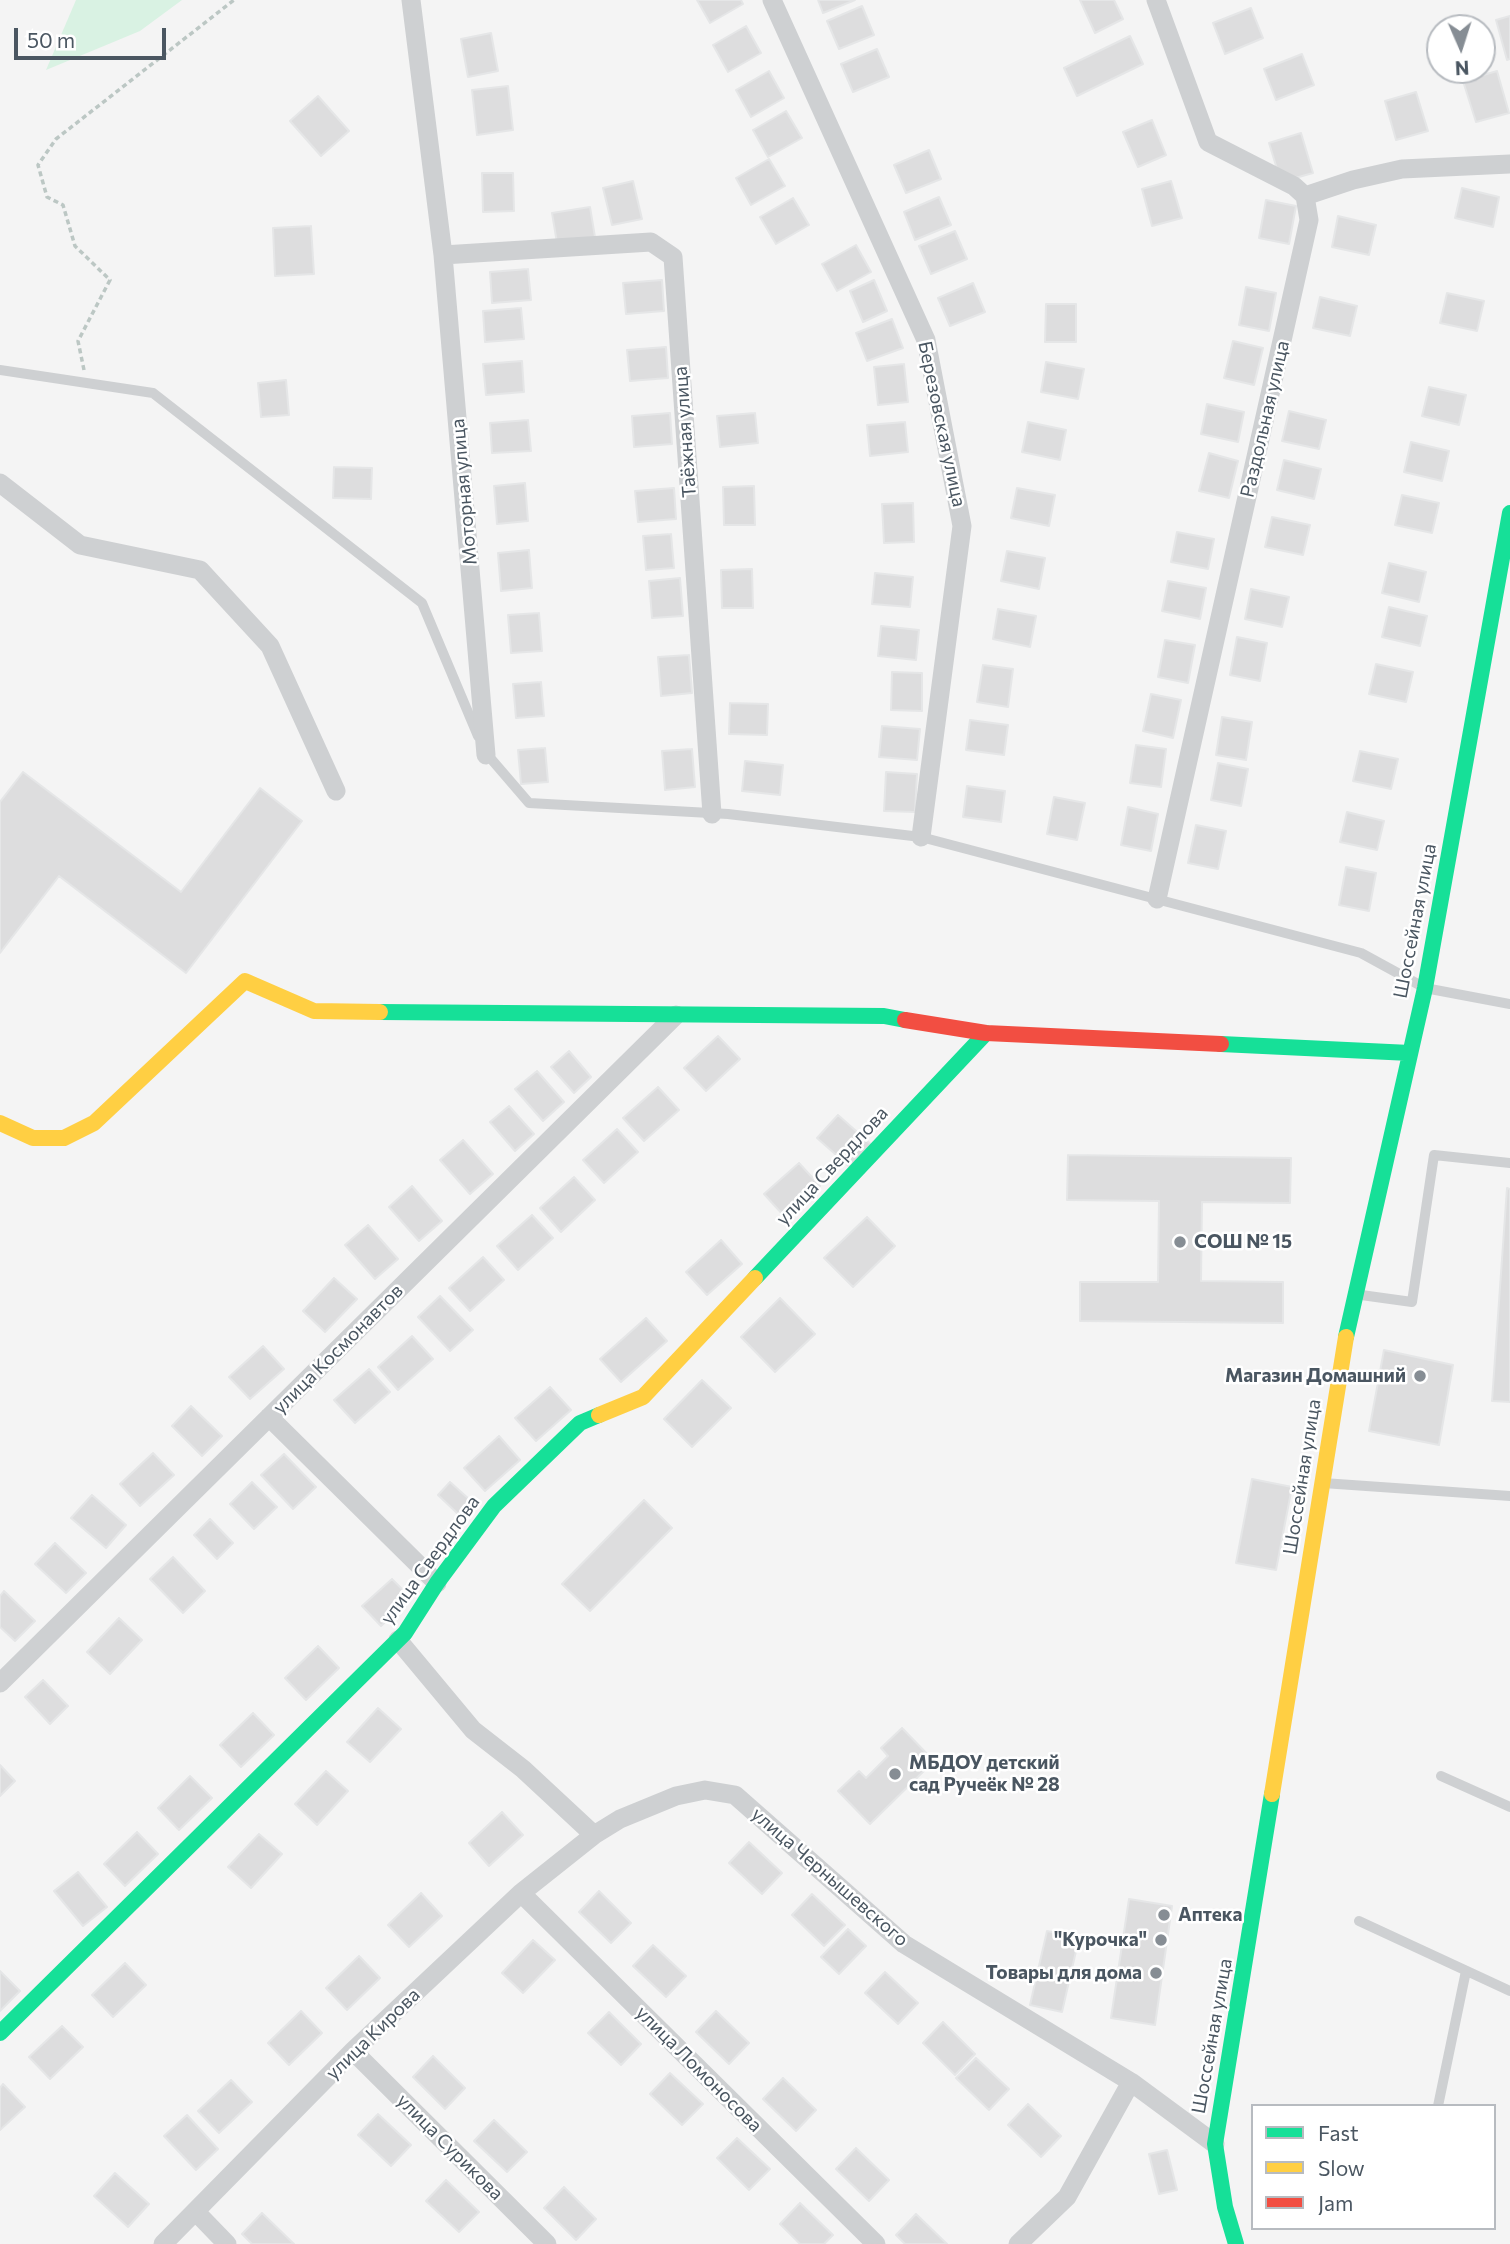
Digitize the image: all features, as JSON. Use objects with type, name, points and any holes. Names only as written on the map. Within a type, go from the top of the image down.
[{"type":"street","name":"Моторная улица","points":[[411,0],[443,255],[486,755]]},
{"type":"street","name":"Березовская улица","points":[[772,0],[926,340],[962,526],[921,837]]},
{"type":"street","points":[[1156,0],[1208,142],[1294,186],[1305,196],[1353,180],[1402,169],[1510,164]]},
{"type":"street","name":"Раздольная улица","points":[[1157,899],[1309,220],[1305,196]]},
{"type":"street","name":"Таёжная улица","points":[[443,255],[470,256],[651,242],[673,257],[712,814]]},
{"type":"street","points":[[0,483],[80,545],[200,570],[270,646],[336,791]]},
{"type":"street","name":"Шоссейная улица","points":[[1236,2244],[1225,2207],[1215,2144],[1353,1294],[1425,988],[1510,513]]},
{"type":"street","points":[[0,1123],[33,1138],[64,1138],[94,1123],[245,981],[314,1011],[884,1016],[986,1033],[1410,1053]]},
{"type":"street","name":"улица Космонавтов","points":[[0,1683],[676,1015]]},
{"type":"street","name":"улица Свердлова","points":[[0,2033],[398,1640],[494,1506],[580,1423],[643,1397],[986,1033]]},
{"type":"street","points":[[269,1417],[437,1583]]},
{"type":"street","points":[[398,1640],[473,1730],[523,1769],[594,1835]]},
{"type":"street","name":"улица Чернышевского","points":[[594,1835],[621,1819],[676,1796],[705,1790],[735,1796],[904,1944],[1131,2082],[1215,2144]]},
{"type":"street","name":"улица Кирова","points":[[163,2244],[353,2051],[522,1893],[594,1835]]},
{"type":"street","name":"улица Ломоносова","points":[[522,1893],[876,2244]]},
{"type":"street","name":"улица Сурикова","points":[[353,2051],[547,2244]]},
{"type":"street","points":[[1018,2244],[1067,2197],[1131,2082]]},
{"type":"street","points":[[195,2213],[227,2244]]},
{"type":"lane","points":[[0,370],[153,393],[422,603],[486,755],[529,803],[712,814],[921,837],[1361,953],[1425,988],[1510,1004]]},
{"type":"lane","points":[[1353,1294],[1412,1302],[1434,1155],[1510,1163]]},
{"type":"lane","points":[[1323,1483],[1510,1496]]},
{"type":"lane","points":[[1441,1776],[1510,1807]]},
{"type":"lane","points":[[1359,1921],[1510,1991]]},
{"type":"lane","points":[[1438,2104],[1465,1971]]},
{"type":"path","points":[[88,383],[78,341],[110,280],[75,246],[63,205],[47,197],[38,165],[56,139],[234,0]]},
{"type":"green space","points":[[76,0],[182,0],[140,31],[46,70]]},
{"type":"building","points":[[697,0],[741,0],[743,4],[710,23]]},
{"type":"building","points":[[818,0],[855,0],[823,13]]},
{"type":"building","points":[[1080,0],[1114,0],[1123,19],[1095,33]]},
{"type":"building","points":[[862,6],[874,35],[839,49],[827,21]]},
{"type":"building","points":[[1251,8],[1263,38],[1225,54],[1213,23]]},
{"type":"building","points":[[1510,16],[1510,59],[1507,60],[1496,20]]},
{"type":"building","points":[[746,26],[761,53],[728,72],[713,45]]},
{"type":"building","points":[[491,33],[498,71],[468,77],[461,39]]},
{"type":"building","points":[[1130,36],[1143,64],[1077,96],[1064,68]]},
{"type":"building","points":[[877,49],[889,77],[853,92],[841,64]]},
{"type":"building","points":[[1302,54],[1314,85],[1276,100],[1264,69]]},
{"type":"building","points":[[769,71],[784,98],[751,117],[736,90]]},
{"type":"building","points":[[1496,71],[1509,113],[1476,122],[1464,84],[1496,84]]},
{"type":"building","points":[[508,86],[513,130],[477,135],[472,90]]},
{"type":"building","points":[[1416,92],[1428,131],[1396,140],[1385,101]]},
{"type":"building","points":[[318,96],[349,131],[321,156],[290,121]]},
{"type":"building","points":[[786,111],[802,138],[768,157],[753,130]]},
{"type":"building","points":[[1152,120],[1166,155],[1138,167],[1123,132]]},
{"type":"building","points":[[1301,133],[1313,173],[1281,182],[1269,143]]},
{"type":"building","points":[[929,150],[941,179],[906,193],[894,165]]},
{"type":"building","points":[[769,159],[785,186],[751,205],[736,178]]},
{"type":"building","points":[[482,173],[513,173],[514,211],[483,212]]},
{"type":"building","points":[[633,181],[642,219],[612,225],[603,188]]},
{"type":"building","points":[[1171,181],[1182,218],[1152,226],[1142,189]]},
{"type":"building","points":[[1462,188],[1499,197],[1493,227],[1455,218]]},
{"type":"building","points":[[939,197],[951,225],[915,240],[904,212]]},
{"type":"building","points":[[793,198],[809,225],[776,244],[760,217]]},
{"type":"building","points":[[1266,200],[1296,206],[1289,244],[1259,238]]},
{"type":"building","points":[[590,207],[595,237],[557,243],[552,213]]},
{"type":"building","points":[[1338,216],[1376,225],[1369,255],[1332,247]]},
{"type":"building","points":[[311,226],[314,274],[275,276],[273,228]]},
{"type":"building","points":[[955,231],[967,259],[931,274],[919,246]]},
{"type":"building","points":[[856,245],[871,272],[837,291],[822,264]]},
{"type":"building","points":[[528,269],[531,300],[492,303],[490,272]]},
{"type":"building","points":[[662,280],[664,311],[626,314],[623,283]]},
{"type":"building","points":[[874,280],[887,311],[863,322],[850,291]]},
{"type":"building","points":[[973,283],[985,312],[950,326],[938,298]]},
{"type":"building","points":[[1246,287],[1276,293],[1269,331],[1239,325]]},
{"type":"building","points":[[1447,293],[1484,301],[1477,331],[1440,323]]},
{"type":"building","points":[[1320,297],[1357,306],[1350,336],[1313,328]]},
{"type":"building","points":[[1046,304],[1076,304],[1076,342],[1045,342]]},
{"type":"building","points":[[521,308],[524,339],[485,342],[483,311]]},
{"type":"building","points":[[892,319],[903,348],[867,361],[856,333]]},
{"type":"building","points":[[1233,341],[1263,348],[1254,385],[1224,378]]},
{"type":"building","points":[[666,347],[668,378],[630,381],[627,350]]},
{"type":"building","points":[[522,361],[524,392],[486,395],[483,364]]},
{"type":"building","points":[[1046,362],[1084,369],[1078,399],[1041,392]]},
{"type":"building","points":[[904,364],[908,402],[878,405],[874,367]]},
{"type":"building","points":[[286,380],[289,415],[261,417],[258,383]]},
{"type":"building","points":[[1429,387],[1466,395],[1459,425],[1422,416]]},
{"type":"building","points":[[1207,404],[1244,412],[1238,442],[1201,434]]},
{"type":"building","points":[[1289,411],[1326,420],[1319,449],[1282,441]]},
{"type":"building","points":[[670,413],[672,444],[634,447],[632,416]]},
{"type":"building","points":[[755,413],[758,443],[720,447],[717,416]]},
{"type":"building","points":[[528,420],[531,451],[492,453],[490,423]]},
{"type":"building","points":[[905,422],[908,452],[870,456],[867,425]]},
{"type":"building","points":[[1028,422],[1066,430],[1060,460],[1022,452]]},
{"type":"building","points":[[1411,442],[1449,451],[1442,481],[1404,472]]},
{"type":"building","points":[[1209,453],[1238,461],[1229,498],[1199,491]]},
{"type":"building","points":[[1284,460],[1321,469],[1314,499],[1277,490]]},
{"type":"building","points":[[334,467],[372,468],[371,499],[333,498]]},
{"type":"building","points":[[525,483],[528,521],[497,524],[494,486]]},
{"type":"building","points":[[754,486],[755,525],[724,525],[723,487]]},
{"type":"building","points":[[674,488],[676,519],[638,522],[635,491]]},
{"type":"building","points":[[1017,488],[1055,495],[1049,526],[1011,518]]},
{"type":"building","points":[[1402,495],[1439,503],[1432,533],[1395,525]]},
{"type":"building","points":[[913,503],[914,542],[884,543],[882,504]]},
{"type":"building","points":[[1272,517],[1310,525],[1303,555],[1265,547]]},
{"type":"building","points":[[1177,532],[1214,539],[1208,569],[1171,562]]},
{"type":"building","points":[[671,534],[674,568],[646,570],[643,536]]},
{"type":"building","points":[[529,550],[532,588],[501,591],[498,553]]},
{"type":"building","points":[[1007,551],[1045,558],[1039,589],[1001,581]]},
{"type":"building","points":[[1389,563],[1426,572],[1419,602],[1382,593]]},
{"type":"building","points":[[752,569],[753,608],[722,608],[721,570]]},
{"type":"building","points":[[875,573],[913,577],[910,607],[872,604]]},
{"type":"building","points":[[680,578],[683,616],[652,618],[649,581]]},
{"type":"building","points":[[1168,581],[1206,588],[1200,619],[1162,611]]},
{"type":"building","points":[[1251,589],[1289,597],[1282,627],[1245,619]]},
{"type":"building","points":[[1389,607],[1427,616],[1420,646],[1382,637]]},
{"type":"building","points":[[998,609],[1036,616],[1030,647],[993,639]]},
{"type":"building","points":[[539,613],[542,651],[511,653],[508,615]]},
{"type":"building","points":[[881,626],[919,630],[916,660],[878,656]]},
{"type":"building","points":[[1237,637],[1267,643],[1260,681],[1230,675]]},
{"type":"building","points":[[1165,640],[1195,645],[1188,683],[1158,677]]},
{"type":"building","points":[[689,655],[692,693],[661,696],[658,657]]},
{"type":"building","points":[[1376,664],[1413,672],[1406,702],[1369,694]]},
{"type":"building","points":[[983,665],[1013,669],[1008,707],[977,702]]},
{"type":"building","points":[[892,672],[922,673],[922,711],[891,710]]},
{"type":"building","points":[[541,682],[544,716],[516,718],[513,684]]},
{"type":"building","points":[[1151,694],[1181,700],[1173,738],[1143,731]]},
{"type":"building","points":[[730,703],[768,704],[767,735],[729,734]]},
{"type":"building","points":[[1222,717],[1252,722],[1246,760],[1216,755]]},
{"type":"building","points":[[970,720],[1008,725],[1004,755],[966,750]]},
{"type":"building","points":[[882,726],[920,729],[917,760],[879,757]]},
{"type":"building","points":[[1136,745],[1166,749],[1161,787],[1130,783]]},
{"type":"building","points":[[545,748],[548,782],[521,784],[518,750]]},
{"type":"building","points":[[692,749],[695,787],[665,790],[662,751]]},
{"type":"building","points":[[1360,751],[1398,759],[1391,789],[1353,781]]},
{"type":"building","points":[[745,761],[783,765],[780,795],[742,791]]},
{"type":"building","points":[[1218,763],[1248,769],[1241,806],[1211,800]]},
{"type":"building","points":[[23,772],[181,892],[260,788],[302,821],[186,973],[59,876],[0,953],[0,802]]},
{"type":"building","points":[[886,772],[917,774],[915,812],[884,811]]},
{"type":"building","points":[[967,786],[1005,791],[1001,822],[963,817]]},
{"type":"building","points":[[1054,797],[1085,803],[1077,840],[1047,834]]},
{"type":"building","points":[[1128,807],[1158,814],[1151,851],[1121,845]]},
{"type":"building","points":[[1347,812],[1384,821],[1377,850],[1340,842]]},
{"type":"building","points":[[1196,825],[1226,831],[1218,869],[1188,863]]},
{"type":"building","points":[[1346,867],[1376,873],[1369,911],[1339,905]]},
{"type":"building","points":[[718,1036],[740,1059],[706,1091],[684,1068]]},
{"type":"building","points":[[569,1051],[591,1077],[574,1093],[551,1067]]},
{"type":"building","points":[[537,1071],[564,1102],[543,1121],[515,1089]]},
{"type":"building","points":[[658,1087],[679,1110],[644,1141],[623,1118]]},
{"type":"building","points":[[509,1106],[534,1134],[515,1151],[490,1122]]},
{"type":"building","points":[[838,1115],[873,1146],[852,1169],[817,1138]]},
{"type":"building","points":[[617,1129],[638,1152],[604,1183],[583,1160]]},
{"type":"building","points":[[463,1140],[493,1174],[470,1194],[440,1160]]},
{"type":"building","name":"СОШ № 15","points":[[1068,1155],[1291,1158],[1290,1203],[1202,1202],[1201,1281],[1283,1282],[1283,1323],[1080,1321],[1080,1282],[1158,1282],[1159,1201],[1067,1200]]},
{"type":"building","points":[[799,1163],[820,1186],[785,1217],[764,1194]]},
{"type":"building","points":[[574,1177],[595,1200],[561,1232],[540,1208]]},
{"type":"building","points":[[412,1186],[442,1221],[419,1241],[389,1207]]},
{"type":"building","points":[[1507,1188],[1510,1189],[1510,1402],[1492,1401]]},
{"type":"building","points":[[532,1215],[553,1238],[518,1270],[497,1246]]},
{"type":"building","points":[[867,1217],[895,1246],[853,1287],[824,1258]]},
{"type":"building","points":[[368,1225],[398,1259],[375,1279],[345,1245]]},
{"type":"building","points":[[721,1240],[742,1264],[707,1295],[686,1272]]},
{"type":"building","points":[[483,1257],[504,1280],[470,1311],[449,1288]]},
{"type":"building","points":[[334,1278],[357,1299],[325,1332],[303,1311]]},
{"type":"building","points":[[440,1296],[473,1330],[450,1351],[418,1317]]},
{"type":"building","points":[[780,1298],[815,1334],[775,1372],[741,1337]]},
{"type":"building","points":[[646,1318],[667,1341],[621,1382],[600,1359]]},
{"type":"building","points":[[412,1336],[433,1359],[398,1390],[378,1367]]},
{"type":"building","points":[[263,1346],[284,1369],[250,1399],[229,1377]]},
{"type":"building","points":[[1384,1350],[1453,1365],[1439,1445],[1369,1431]]},
{"type":"building","points":[[369,1369],[390,1392],[355,1423],[334,1400]]},
{"type":"building","points":[[702,1380],[731,1408],[692,1447],[664,1419]]},
{"type":"building","points":[[550,1387],[571,1410],[536,1441],[515,1418]]},
{"type":"building","points":[[191,1406],[222,1436],[202,1456],[172,1426]]},
{"type":"building","points":[[499,1436],[520,1460],[485,1491],[464,1468]]},
{"type":"building","points":[[153,1453],[174,1475],[140,1506],[120,1484]]},
{"type":"building","points":[[284,1454],[316,1487],[293,1509],[261,1475]]},
{"type":"building","points":[[1252,1479],[1292,1487],[1276,1570],[1236,1563]]},
{"type":"building","points":[[252,1482],[277,1507],[254,1529],[230,1504]]},
{"type":"building","points":[[450,1482],[470,1500],[458,1514],[438,1495]]},
{"type":"building","points":[[92,1495],[126,1525],[106,1548],[71,1518]]},
{"type":"building","points":[[644,1500],[672,1528],[590,1611],[562,1584]]},
{"type":"building","points":[[210,1519],[233,1543],[217,1559],[194,1535]]},
{"type":"building","points":[[55,1543],[86,1573],[66,1593],[35,1564]]},
{"type":"building","points":[[173,1557],[205,1591],[183,1613],[150,1579]]},
{"type":"building","points":[[392,1579],[411,1598],[381,1626],[362,1606]]},
{"type":"building","points":[[4,1591],[35,1621],[15,1641],[0,1627],[0,1596]]},
{"type":"building","points":[[119,1618],[142,1640],[110,1674],[87,1652]]},
{"type":"building","points":[[318,1646],[339,1668],[306,1700],[285,1678]]},
{"type":"building","points":[[43,1680],[68,1706],[50,1724],[25,1697]]},
{"type":"building","points":[[378,1708],[401,1729],[370,1762],[347,1742]]},
{"type":"building","points":[[253,1713],[274,1735],[241,1767],[220,1745]]},
{"type":"building","name":"МБДОУ детский сад Ручеёк № 28","points":[[902,1728],[934,1761],[870,1824],[838,1791],[859,1771],[866,1778],[888,1756],[881,1748]]},
{"type":"building","points":[[0,1765],[15,1781],[0,1796]]},
{"type":"building","points":[[326,1771],[348,1791],[317,1825],[295,1804]]},
{"type":"building","points":[[190,1776],[212,1798],[179,1830],[158,1808]]},
{"type":"building","points":[[502,1812],[523,1835],[489,1866],[469,1843]]},
{"type":"building","points":[[137,1832],[158,1854],[125,1886],[104,1864]]},
{"type":"building","points":[[259,1834],[282,1854],[251,1888],[228,1867]]},
{"type":"building","points":[[749,1842],[782,1873],[762,1894],[729,1863]]},
{"type":"building","points":[[78,1872],[107,1907],[83,1926],[54,1891]]},
{"type":"building","points":[[599,1891],[631,1923],[611,1943],[579,1912]]},
{"type":"building","points":[[421,1893],[442,1916],[409,1947],[388,1925]]},
{"type":"building","points":[[812,1894],[845,1925],[824,1946],[792,1915]]},
{"type":"building","points":[[1129,1899],[1172,1906],[1155,2025],[1111,2018]]},
{"type":"building","points":[[848,1929],[866,1946],[839,1974],[821,1957]]},
{"type":"building","points":[[1047,1931],[1079,1938],[1062,2012],[1030,2005]]},
{"type":"building","points":[[533,1940],[555,1960],[523,1993],[502,1973]]},
{"type":"building","points":[[653,1945],[686,1976],[666,1997],[633,1966]]},
{"type":"building","points":[[359,1956],[380,1978],[347,2010],[326,1988]]},
{"type":"building","points":[[125,1963],[146,1985],[113,2017],[92,1995]]},
{"type":"building","points":[[0,1971],[20,1991],[0,2011]]},
{"type":"building","points":[[885,1972],[918,2003],[898,2024],[865,1993]]},
{"type":"building","points":[[301,2011],[322,2033],[289,2065],[268,2043]]},
{"type":"building","points":[[716,2011],[749,2043],[729,2064],[696,2032]]},
{"type":"building","points":[[609,2012],[641,2044],[621,2065],[588,2033]]},
{"type":"building","points":[[943,2022],[975,2054],[955,2075],[923,2043]]},
{"type":"building","points":[[62,2026],[83,2047],[50,2079],[29,2057]]},
{"type":"building","points":[[433,2056],[465,2088],[445,2109],[413,2077]]},
{"type":"building","points":[[976,2058],[1009,2089],[989,2110],[956,2078]]},
{"type":"building","points":[[670,2073],[703,2104],[682,2125],[650,2094]]},
{"type":"building","points":[[783,2078],[816,2110],[796,2131],[763,2099]]},
{"type":"building","points":[[231,2080],[252,2102],[219,2133],[198,2111]]},
{"type":"building","points":[[3,2084],[25,2107],[0,2130],[0,2088]]},
{"type":"building","points":[[1028,2104],[1061,2136],[1041,2157],[1008,2125]]},
{"type":"building","points":[[378,2114],[411,2145],[391,2166],[358,2135]]},
{"type":"building","points":[[187,2115],[218,2149],[196,2170],[164,2136]]},
{"type":"building","points":[[494,2120],[527,2152],[507,2172],[474,2141]]},
{"type":"building","points":[[737,2138],[770,2169],[749,2190],[717,2158]]},
{"type":"building","points":[[856,2148],[889,2180],[869,2201],[836,2169]]},
{"type":"building","points":[[1167,2150],[1177,2190],[1159,2194],[1149,2154]]},
{"type":"building","points":[[115,2173],[149,2204],[128,2227],[94,2196]]},
{"type":"building","points":[[446,2180],[479,2212],[459,2232],[426,2201]]},
{"type":"building","points":[[564,2187],[596,2219],[576,2240],[544,2208]]},
{"type":"building","points":[[800,2203],[833,2235],[824,2244],[800,2244],[780,2224]]},
{"type":"building","points":[[262,2213],[294,2244],[252,2244],[242,2234]]},
{"type":"building","points":[[916,2214],[947,2244],[905,2244],[896,2235]]},
{"type":"traffic: fast","points":[[1346,1337],[1425,988],[1510,513]]},
{"type":"traffic: fast","points":[[380,1012],[884,1016],[905,1020]]},
{"type":"traffic: fast","points":[[755,1278],[986,1033]]},
{"type":"traffic: fast","points":[[1221,1044],[1410,1053]]},
{"type":"traffic: fast","points":[[0,2033],[405,1633],[437,1583],[494,1506],[580,1423],[599,1415]]},
{"type":"traffic: fast","points":[[1236,2244],[1225,2207],[1215,2144],[1272,1794]]},
{"type":"traffic: slow","points":[[0,1123],[33,1138],[64,1138],[94,1123],[245,981],[314,1011],[380,1012]]},
{"type":"traffic: slow","points":[[599,1415],[643,1397],[755,1278]]},
{"type":"traffic: slow","points":[[1272,1794],[1346,1337]]},
{"type":"traffic: jam","points":[[905,1020],[986,1033],[1221,1044]]},
{"type":"place","name":"СОШ № 15","points":[[1180,1242]]},
{"type":"place","name":"Магазин Домашний","points":[[1420,1376]]},
{"type":"place","name":"МБДОУ детский сад Ручеёк № 28","points":[[895,1774]]},
{"type":"place","name":"Аптека","points":[[1164,1915]]},
{"type":"place","name":"\"Курочка\"","points":[[1161,1940]]},
{"type":"place","name":"Товары для дома","points":[[1156,1973]]}]
